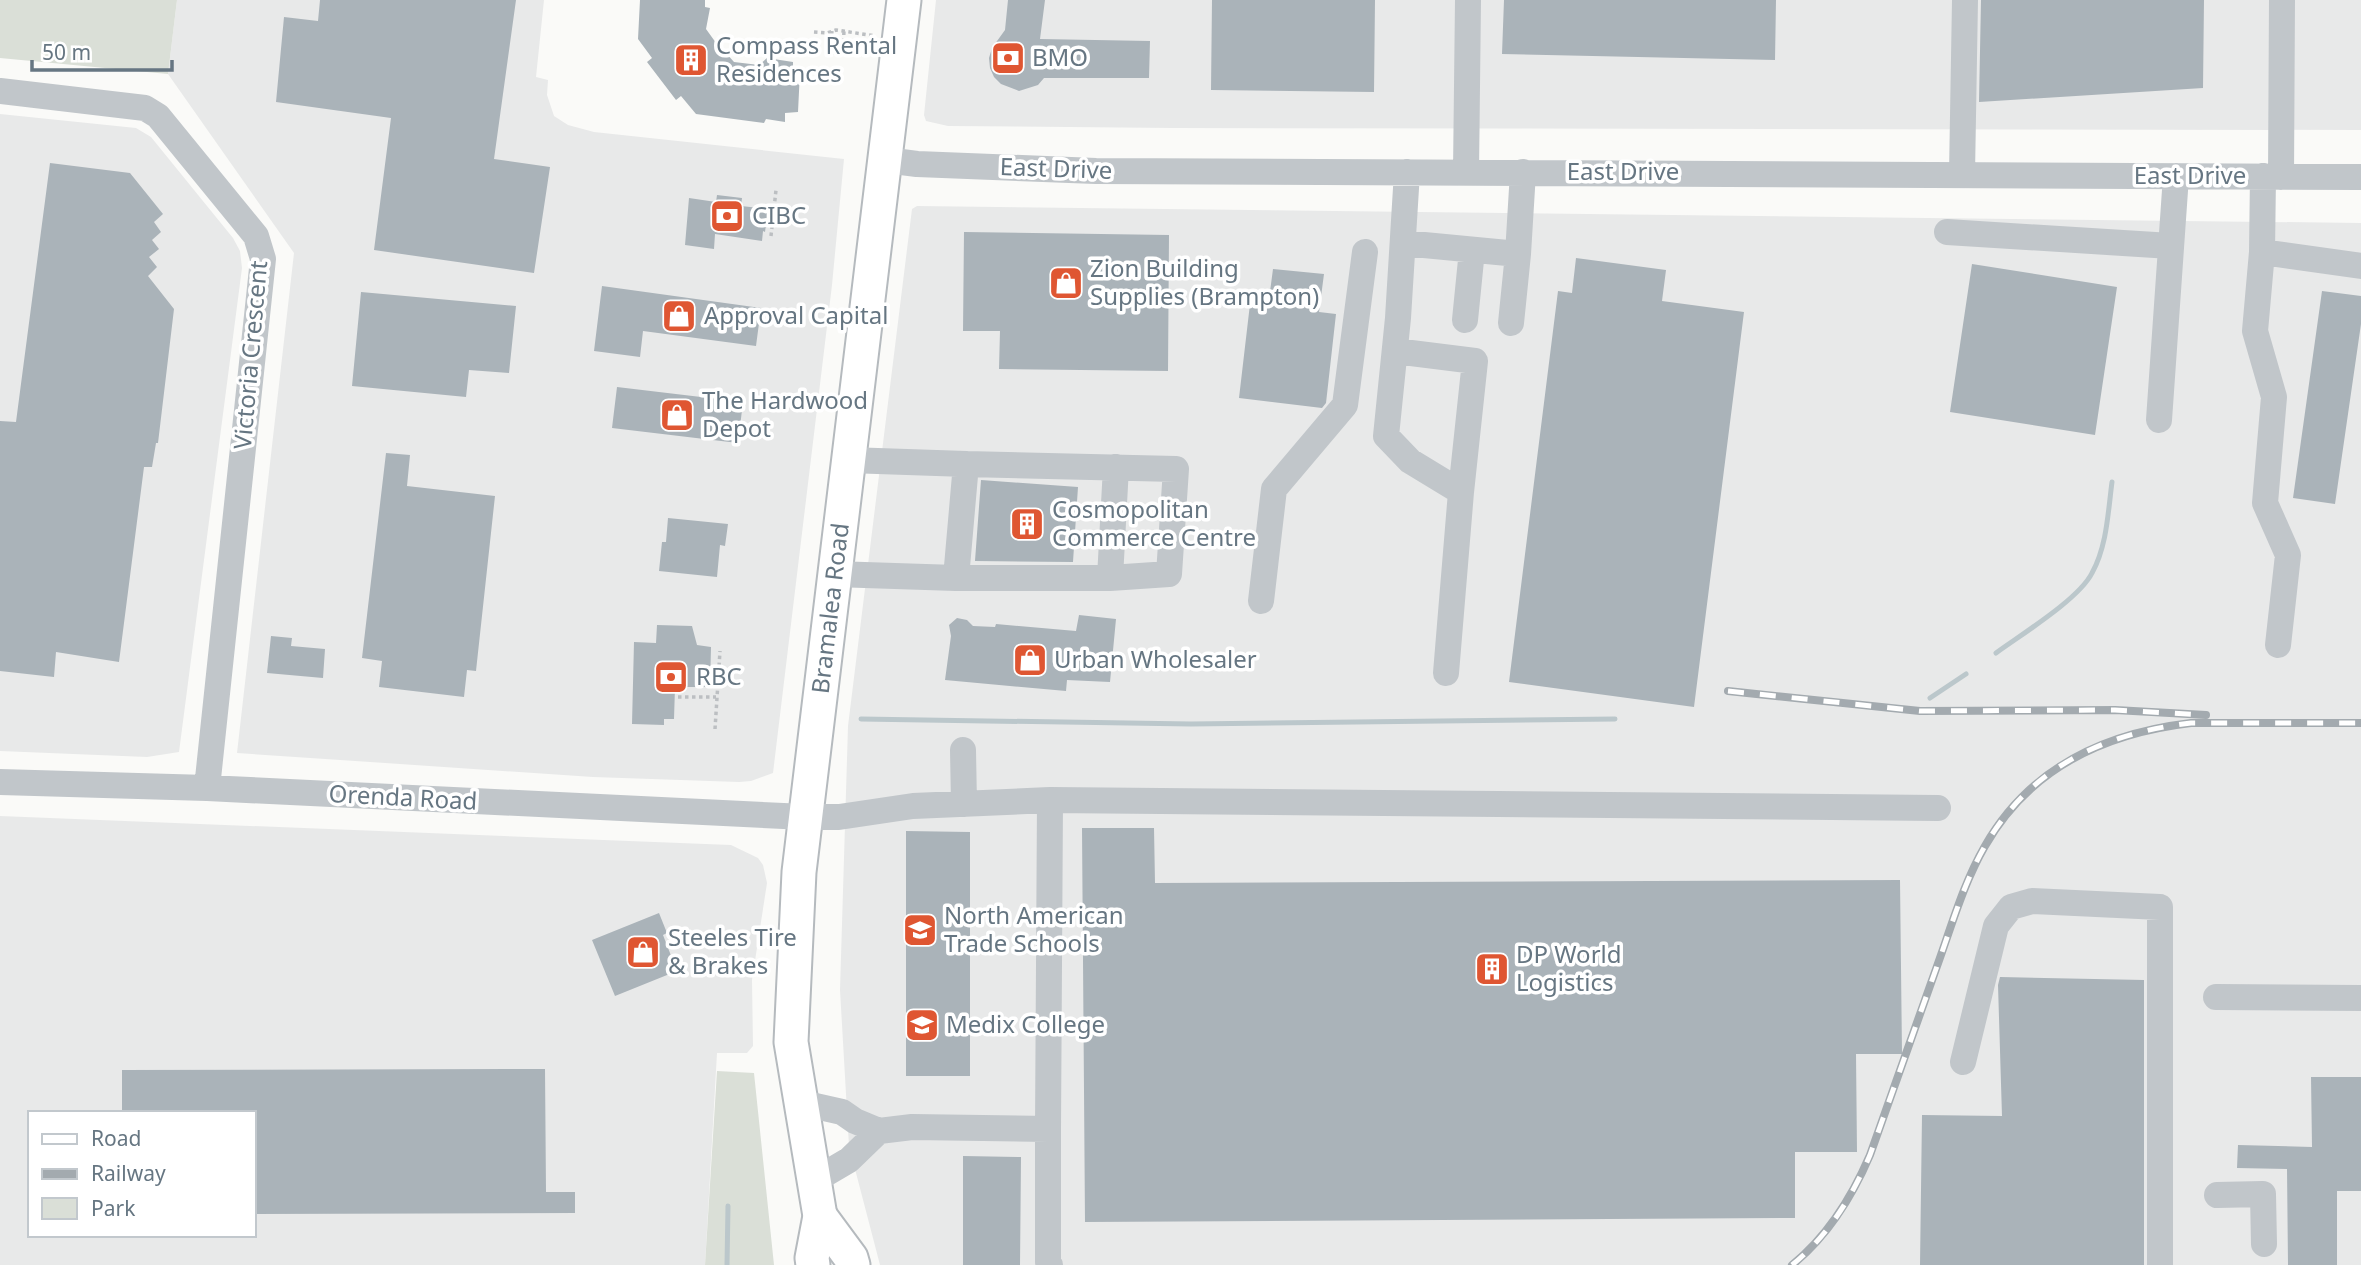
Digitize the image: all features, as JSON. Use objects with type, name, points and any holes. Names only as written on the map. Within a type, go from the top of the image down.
[{"type":"main road","name":"Bramalea Road","points":[[813,1265],[820,1216],[793,1055],[791,1027],[795,920],[805,817],[904,0]]},
{"type":"main road","points":[[820,1216],[852,1258],[853,1265]]},
{"type":"street","points":[[1466,172],[1468,0]]},
{"type":"street","points":[[1962,174],[1965,0]]},
{"type":"street","points":[[2278,645],[2288,555],[2265,503],[2274,397],[2255,331],[2272,176],[2282,0]]},
{"type":"street","name":"Victoria Crescent","points":[[0,91],[145,108],[158,116],[256,236],[263,259],[207,788]]},
{"type":"street","name":"East Drive","points":[[886,160],[917,164],[1096,171],[2361,177]]},
{"type":"street","points":[[1407,172],[1387,436],[1410,461],[1461,492]]},
{"type":"street","points":[[1511,323],[1523,172]]},
{"type":"street","points":[[2159,420],[2176,176]]},
{"type":"street","points":[[1947,232],[2171,246]]},
{"type":"street","points":[[1403,243],[1518,254]]},
{"type":"street","points":[[1465,320],[1472,250]]},
{"type":"street","points":[[1261,601],[1274,489],[1345,405],[1365,252]]},
{"type":"street","points":[[2262,252],[2361,266]]},
{"type":"street","points":[[1395,351],[1475,361],[1446,673]]},
{"type":"street","points":[[834,574],[1110,579],[1169,574],[1176,468],[848,460]]},
{"type":"street","points":[[956,578],[966,464]]},
{"type":"street","points":[[1110,579],[1116,467]]},
{"type":"street","points":[[963,750],[964,804]]},
{"type":"street","name":"Orenda Road","points":[[0,782],[207,788],[805,817],[839,817],[914,806],[1050,800],[1938,808]]},
{"type":"street","points":[[1050,800],[1050,1265]]},
{"type":"street","points":[[1963,1062],[1996,926],[2011,907],[2032,901],[2160,906],[2160,1265]]},
{"type":"street","points":[[2216,997],[2361,998]]},
{"type":"street","points":[[802,1103],[842,1112],[879,1131],[912,1127],[1048,1129]]},
{"type":"street","points":[[816,1180],[849,1160],[879,1131]]},
{"type":"street","points":[[2217,1195],[2263,1194],[2263,1244]]},
{"type":"path","points":[[814,33],[832,31],[844,31],[843,50],[839,54],[832,53],[830,49],[832,31]]},
{"type":"path","points":[[771,236],[776,190]]},
{"type":"path","points":[[715,729],[720,651]]},
{"type":"path","points":[[678,697],[716,697]]},
{"type":"shaded area","points":[[177,0],[544,0],[536,77],[548,80],[547,95],[554,116],[568,125],[594,132],[844,159],[832,285],[773,773],[751,781],[739,782],[593,777],[237,753],[294,253],[168,74]]},
{"type":"shaded area","points":[[936,0],[2361,0],[2361,130],[948,126],[926,121],[924,115]]},
{"type":"shaded area","points":[[0,114],[136,128],[151,137],[233,238],[240,251],[242,268],[179,752],[147,757],[0,751]]},
{"type":"shaded area","points":[[917,206],[2361,223],[2361,1265],[880,1265],[849,1146],[840,990],[848,726],[912,209]]},
{"type":"shaded area","points":[[0,816],[731,845],[758,858],[763,865],[767,883],[752,980],[753,1046],[747,1053],[717,1053],[705,1265],[0,1265]]},
{"type":"green space","points":[[0,0],[177,0],[168,74],[0,58]]},
{"type":"green space","points":[[717,1071],[754,1073],[774,1265],[705,1265]]},
{"type":"building","points":[[320,0],[516,0],[494,159],[550,167],[534,273],[374,250],[391,118],[276,102],[284,17],[318,21]]},
{"type":"building","name":"Compass Rental Residences","points":[[640,0],[705,0],[705,7],[710,8],[706,29],[724,54],[734,62],[759,65],[767,58],[793,62],[793,71],[800,71],[798,112],[785,113],[785,122],[766,119],[764,123],[696,114],[681,96],[676,100],[647,62],[652,58],[638,39]]},
{"type":"building","points":[[1008,0],[1045,0],[1040,39],[1150,41],[1149,78],[1044,78],[1038,85],[1019,91],[1001,84],[994,77],[989,58],[992,48],[1005,30]]},
{"type":"building","points":[[1212,0],[1375,0],[1374,92],[1211,90]]},
{"type":"building","points":[[1504,0],[1776,0],[1775,60],[1502,54]]},
{"type":"building","points":[[1981,0],[2204,0],[2203,88],[1979,102]]},
{"type":"building","points":[[50,163],[130,173],[163,214],[154,222],[161,232],[152,240],[159,249],[149,257],[157,267],[148,276],[174,309],[158,443],[152,467],[144,467],[119,662],[56,652],[54,677],[0,671],[0,421],[16,422]]},
{"type":"building","name":"CIBC","points":[[717,195],[742,198],[741,206],[768,209],[762,241],[715,234],[714,249],[685,245],[689,198],[716,202]]},
{"type":"building","name":"Zion Building Supplies (Brampton)","points":[[964,232],[1169,235],[1168,371],[999,369],[1000,331],[963,331]]},
{"type":"building","points":[[1576,258],[1666,270],[1662,301],[1744,312],[1694,707],[1509,682],[1558,291],[1572,293]]},
{"type":"building","points":[[1972,264],[2117,287],[2095,435],[1950,412]]},
{"type":"building","points":[[1273,269],[1324,274],[1319,312],[1336,314],[1326,403],[1322,408],[1239,398],[1250,304],[1268,307]]},
{"type":"building","points":[[602,286],[761,308],[756,346],[643,331],[640,357],[594,351]]},
{"type":"building","points":[[2322,291],[2361,296],[2361,324],[2335,504],[2293,498]]},
{"type":"building","points":[[361,292],[516,306],[509,373],[469,370],[466,397],[352,386]]},
{"type":"building","name":"The Hardwood Depot","points":[[617,387],[743,402],[738,443],[612,428]]},
{"type":"building","points":[[386,453],[410,455],[407,486],[495,496],[476,671],[467,670],[464,697],[379,687],[382,661],[362,658]]},
{"type":"building","name":"Cosmopolitan Commerce Centre","points":[[981,480],[1078,487],[1073,562],[975,561]]},
{"type":"building","points":[[668,518],[728,524],[725,546],[720,545],[717,577],[659,571]]},
{"type":"building","name":"Urban Wholesaler","points":[[1079,615],[1116,619],[1110,682],[1067,680],[1066,691],[945,680],[951,636],[949,625],[957,618],[967,620],[973,626],[995,627],[996,624],[1076,631]]},
{"type":"building","name":"RBC","points":[[657,625],[692,626],[697,645],[711,647],[710,687],[675,687],[674,719],[664,719],[664,725],[632,724],[634,642],[656,643]]},
{"type":"building","points":[[271,636],[292,638],[291,646],[325,649],[323,678],[267,673]]},
{"type":"building","name":"DP World Logistics","points":[[1082,828],[1154,828],[1155,883],[1900,880],[1902,1054],[1856,1054],[1857,1152],[1795,1152],[1795,1218],[1085,1222]]},
{"type":"building","points":[[906,831],[970,832],[970,1076],[906,1076]]},
{"type":"building","points":[[659,913],[667,933],[663,935],[677,971],[615,996],[592,940]]},
{"type":"building","points":[[2000,977],[2144,980],[2144,1265],[1920,1265],[1922,1115],[2002,1116],[1998,985]]},
{"type":"building","points":[[545,1069],[546,1192],[575,1192],[575,1213],[256,1214],[256,1111],[122,1111],[122,1070]]},
{"type":"building","points":[[2311,1077],[2361,1077],[2361,1191],[2337,1191],[2337,1265],[2288,1265],[2287,1169],[2237,1168],[2238,1145],[2312,1147]]},
{"type":"building","points":[[963,1156],[1021,1157],[1020,1265],[963,1265]]},
{"type":"waterway","points":[[1996,653],[2049,616],[2075,594],[2092,573],[2101,552],[2112,482]]},
{"type":"waterway","points":[[1930,698],[1966,674]]},
{"type":"waterway","points":[[861,719],[1191,724],[1615,719]]},
{"type":"waterway","points":[[727,1265],[728,1206]]},
{"type":"railway","points":[[1728,691],[1920,711],[2115,710],[2206,715]]},
{"type":"railway","points":[[1792,1265],[1828,1229],[1863,1171],[1970,875],[2003,818],[2024,795],[2047,775],[2100,745],[2159,728],[2191,723],[2361,723]]},
{"type":"place","name":"BMO","points":[[1008,58]]},
{"type":"place","name":"Compass Rental Residences","points":[[691,60]]},
{"type":"place","name":"CIBC","points":[[727,216]]},
{"type":"place","name":"Zion Building Supplies (Brampton)","points":[[1066,283]]},
{"type":"place","name":"Approval Capital","points":[[679,316]]},
{"type":"place","name":"The Hardwood Depot","points":[[677,415]]},
{"type":"place","name":"Cosmopolitan Commerce Centre","points":[[1027,524]]},
{"type":"place","name":"Urban Wholesaler","points":[[1030,660]]},
{"type":"place","name":"RBC","points":[[671,677]]},
{"type":"place","name":"North American Trade Schools","points":[[920,930]]},
{"type":"place","name":"Steeles Tire & Brakes","points":[[643,952]]},
{"type":"place","name":"DP World Logistics","points":[[1492,969]]},
{"type":"place","name":"Medix College","points":[[922,1025]]}]
